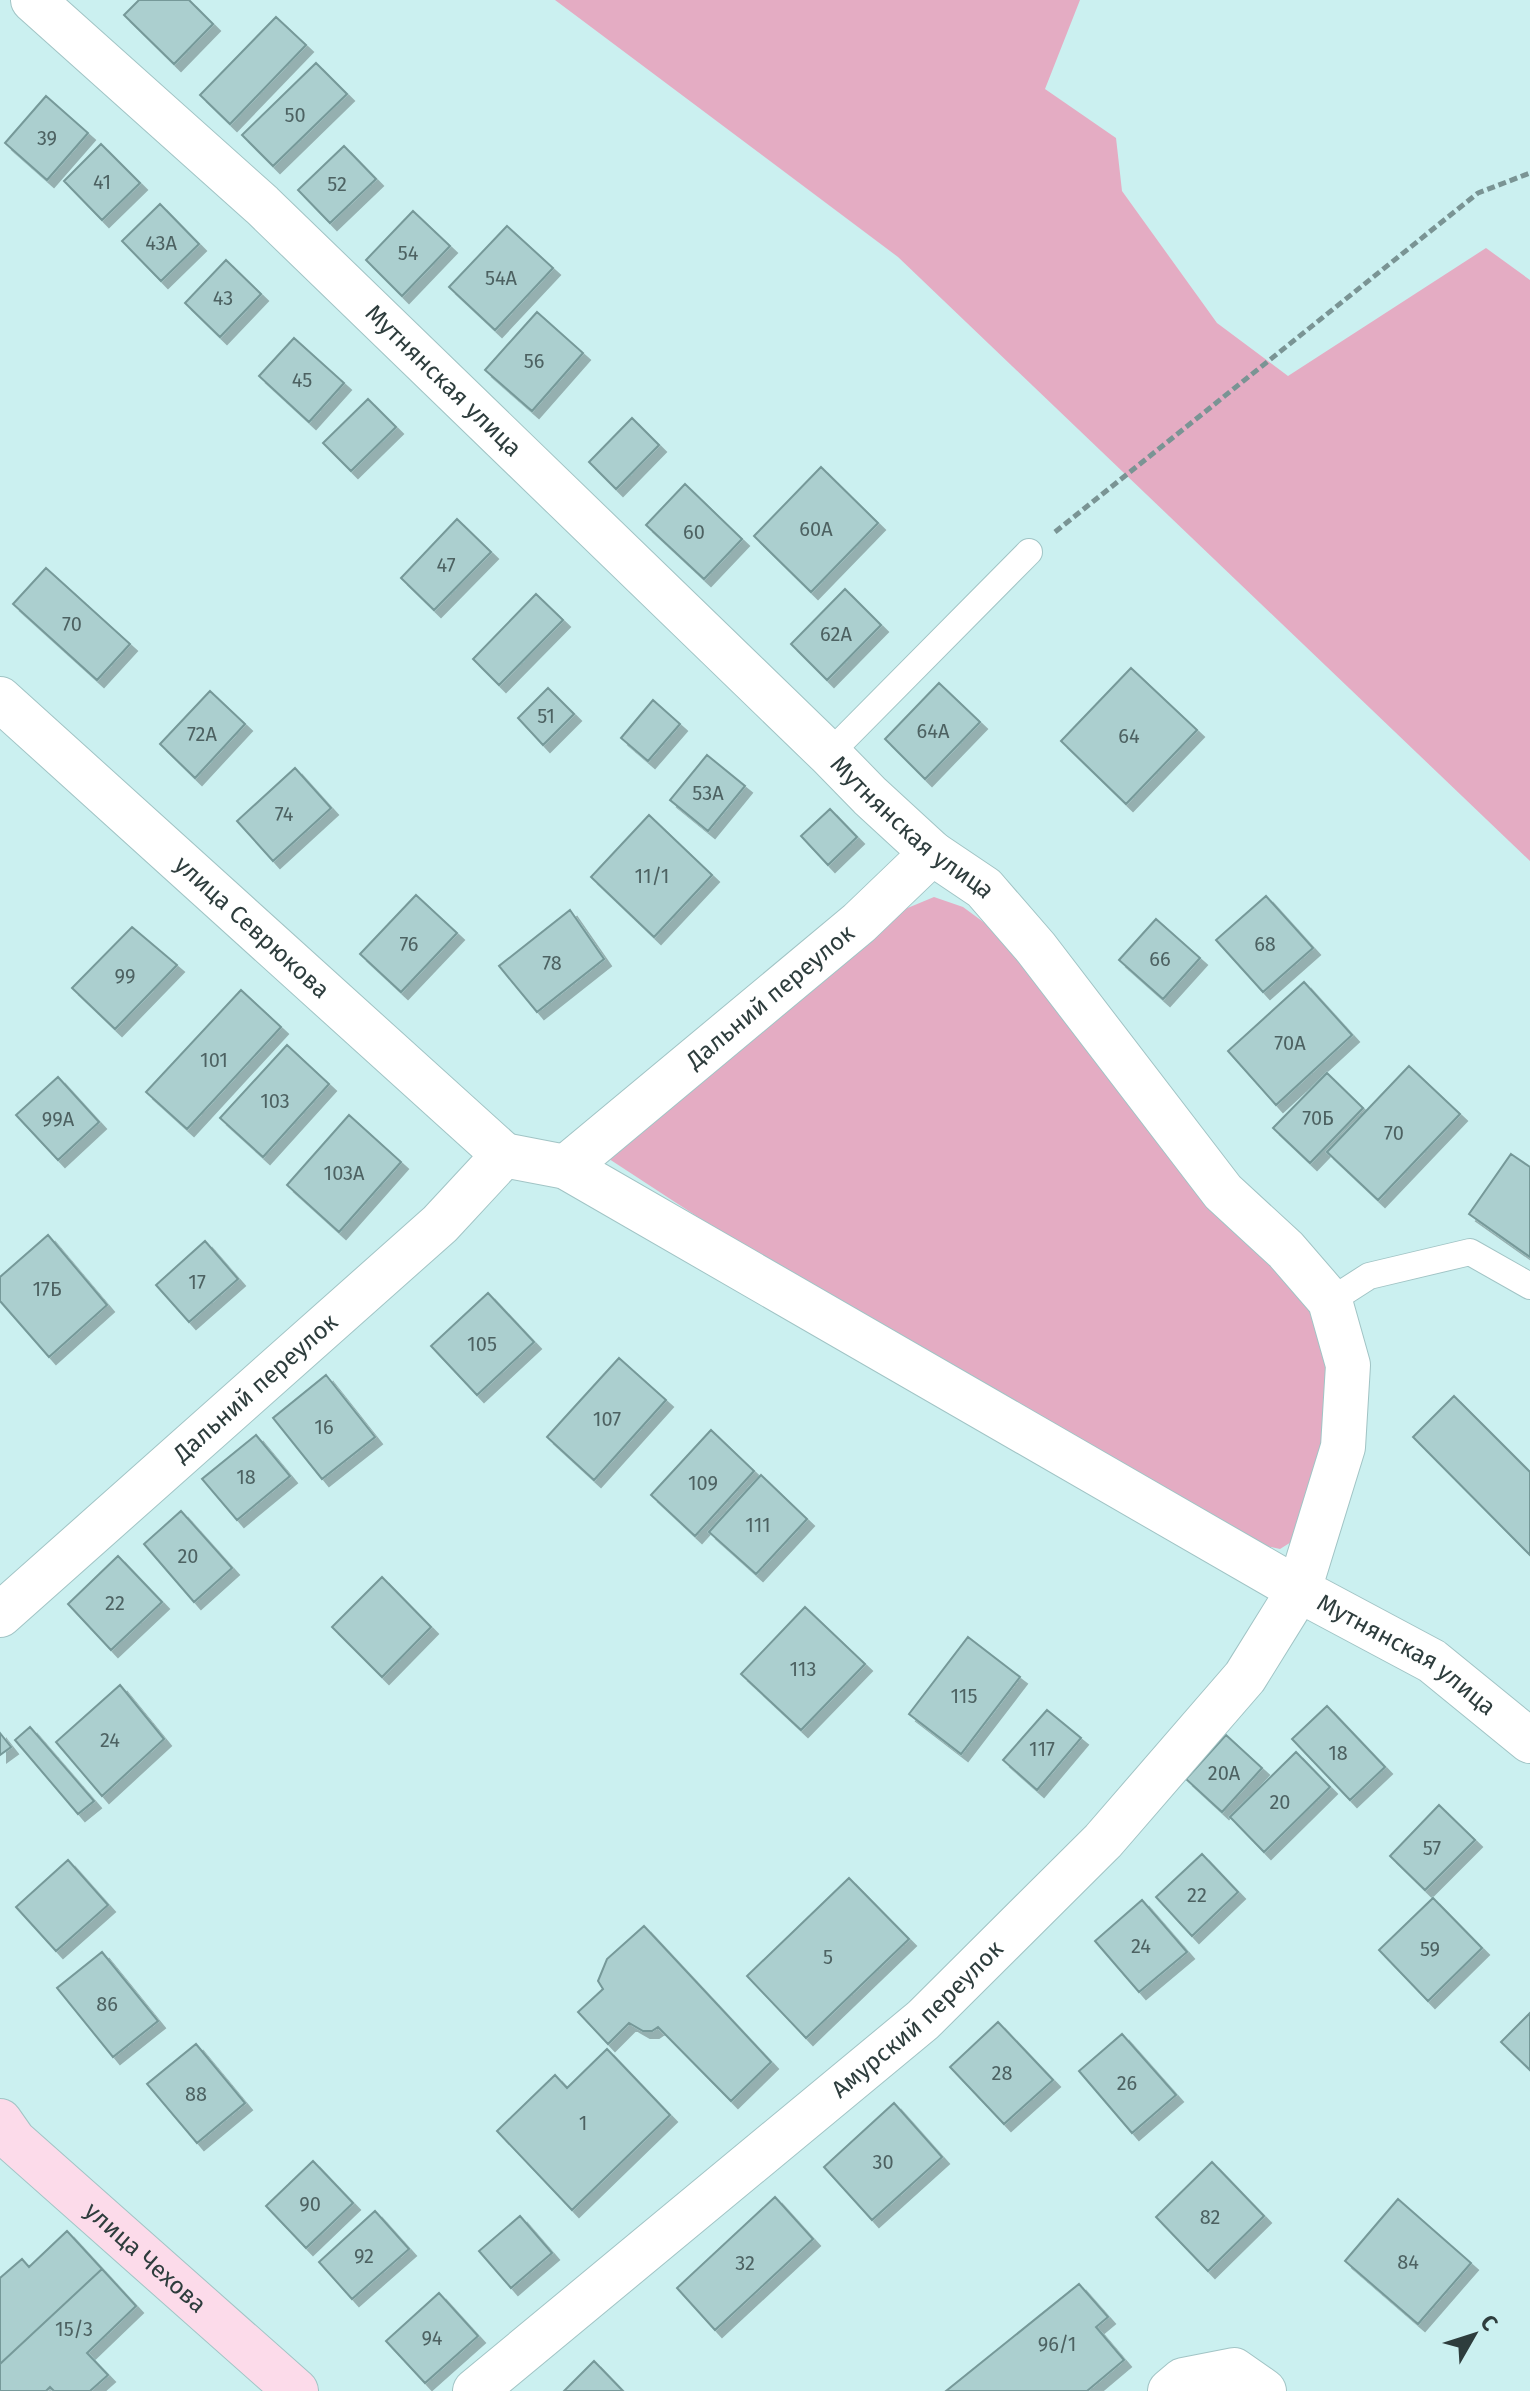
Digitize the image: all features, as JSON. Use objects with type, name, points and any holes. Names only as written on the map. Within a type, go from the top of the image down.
[{"type":"street","name":"Мутнянская улица","points":[[33,0],[262,205],[870,796],[932,853],[984,888],[1036,948],[1223,1192],[1286,1250],[1330,1301],[1348,1365],[1343,1447],[1299,1590],[1432,1661],[1530,1741]]},
{"type":"street","name":"улица Севрюкова","points":[[0,699],[504,1155]]},
{"type":"street","name":"Дальний переулок","points":[[566,1167],[859,923],[932,853]]},
{"type":"street","points":[[504,1155],[566,1167],[1299,1590]]},
{"type":"street","name":"Дальний переулок","points":[[0,1615],[440,1224],[504,1155]]},
{"type":"street","name":"Амурский переулок","points":[[475,2391],[923,2020],[1103,1841],[1245,1677],[1299,1590]]},
{"type":"street","name":"улица Чехова","points":[[5,2139],[296,2391]]},
{"type":"street","points":[[1177,2386],[1234,2370],[1264,2391]]},
{"type":"lane","points":[[829,754],[1029,552]]},
{"type":"lane","points":[[1330,1301],[1369,1276],[1470,1252],[1530,1286]]},
{"type":"path","points":[[1029,552],[1478,193],[1530,173]]},
{"type":"shaded area","points":[[555,0],[1080,0],[1045,89],[1116,138],[1122,191],[1217,323],[1288,376],[1486,248],[1530,280],[1530,861],[898,257]]},
{"type":"shaded area","points":[[934,897],[963,907],[1001,935],[1320,1310],[1334,1404],[1296,1539],[1280,1549],[1249,1542],[814,1293],[603,1155],[898,912]]},
{"type":"building","points":[[139,0],[189,0],[213,24],[174,64],[124,15]]},
{"type":"building","points":[[276,17],[306,45],[230,124],[200,95]]},
{"type":"building","points":[[316,63],[347,94],[273,166],[242,135]]},
{"type":"building","points":[[46,96],[88,133],[47,180],[5,143]]},
{"type":"building","points":[[101,144],[140,183],[102,220],[64,181]]},
{"type":"building","points":[[344,146],[376,179],[330,223],[298,190]]},
{"type":"building","points":[[160,204],[199,244],[161,281],[122,241]]},
{"type":"building","points":[[413,211],[450,246],[402,296],[366,260]]},
{"type":"building","points":[[507,226],[553,268],[495,330],[449,287]]},
{"type":"building","points":[[226,260],[261,294],[220,337],[185,303]]},
{"type":"building","points":[[537,312],[583,353],[532,411],[485,370]]},
{"type":"building","points":[[294,338],[344,383],[309,422],[259,376]]},
{"type":"building","points":[[368,399],[396,427],[351,471],[323,443]]},
{"type":"building","points":[[632,418],[659,445],[616,489],[589,462]]},
{"type":"building","points":[[821,467],[878,523],[811,592],[754,536]]},
{"type":"building","points":[[685,484],[742,539],[704,579],[646,525]]},
{"type":"building","points":[[457,519],[491,552],[434,610],[401,578]]},
{"type":"building","points":[[46,568],[130,644],[97,680],[13,604]]},
{"type":"building","points":[[845,589],[881,625],[827,680],[791,644]]},
{"type":"building","points":[[536,594],[563,620],[499,685],[473,659]]},
{"type":"building","points":[[1131,668],[1197,730],[1126,804],[1061,741]]},
{"type":"building","points":[[939,683],[980,722],[925,779],[885,739]]},
{"type":"building","points":[[548,688],[574,714],[543,745],[518,718]]},
{"type":"building","points":[[210,691],[245,724],[195,778],[160,744]]},
{"type":"building","points":[[653,700],[680,724],[648,761],[621,738]]},
{"type":"building","points":[[707,755],[745,786],[708,831],[670,800]]},
{"type":"building","points":[[295,768],[331,808],[273,861],[237,821]]},
{"type":"building","points":[[830,809],[857,837],[828,865],[801,836]]},
{"type":"building","points":[[649,815],[712,875],[654,937],[591,877]]},
{"type":"building","points":[[416,895],[457,933],[401,992],[360,954]]},
{"type":"building","points":[[1266,896],[1313,948],[1263,992],[1216,940]]},
{"type":"building","points":[[570,910],[604,959],[537,1012],[499,966]]},
{"type":"building","points":[[1156,919],[1200,958],[1163,999],[1119,960]]},
{"type":"building","points":[[132,927],[177,965],[115,1029],[72,988]]},
{"type":"building","points":[[1304,982],[1352,1035],[1276,1105],[1228,1051]]},
{"type":"building","points":[[241,990],[281,1027],[187,1129],[146,1092]]},
{"type":"building","points":[[287,1045],[329,1084],[263,1157],[220,1118]]},
{"type":"building","points":[[1409,1066],[1460,1114],[1378,1200],[1327,1152]]},
{"type":"building","points":[[1327,1073],[1363,1108],[1310,1163],[1273,1128]]},
{"type":"building","points":[[58,1077],[99,1122],[58,1160],[16,1115]]},
{"type":"building","points":[[349,1115],[401,1162],[339,1232],[287,1185]]},
{"type":"building","points":[[1511,1154],[1530,1167],[1530,1257],[1469,1214]]},
{"type":"building","points":[[48,1235],[107,1305],[49,1357],[0,1301],[0,1277]]},
{"type":"building","points":[[205,1241],[238,1279],[189,1322],[156,1285]]},
{"type":"building","points":[[488,1293],[534,1342],[477,1395],[431,1346]]},
{"type":"building","points":[[619,1358],[666,1400],[594,1480],[547,1437]]},
{"type":"building","points":[[326,1375],[375,1437],[322,1479],[273,1418]]},
{"type":"building","points":[[1454,1396],[1530,1472],[1530,1555],[1413,1437]]},
{"type":"building","points":[[711,1430],[754,1471],[695,1536],[651,1495]]},
{"type":"building","points":[[256,1435],[290,1476],[237,1520],[202,1479]]},
{"type":"building","points":[[761,1475],[807,1519],[756,1574],[709,1532]]},
{"type":"building","points":[[181,1511],[232,1568],[194,1602],[144,1544]]},
{"type":"building","points":[[118,1556],[162,1602],[111,1650],[68,1604]]},
{"type":"building","points":[[382,1577],[431,1627],[382,1677],[332,1627]]},
{"type":"building","points":[[805,1607],[865,1664],[801,1730],[741,1674]]},
{"type":"building","points":[[968,1637],[1020,1677],[961,1754],[909,1714]]},
{"type":"building","points":[[120,1685],[164,1739],[102,1796],[56,1742]]},
{"type":"building","points":[[1327,1706],[1385,1767],[1350,1800],[1292,1739]]},
{"type":"building","points":[[1047,1710],[1081,1738],[1037,1790],[1003,1760]]},
{"type":"building","points":[[30,1727],[94,1801],[78,1814],[15,1740]]},
{"type":"building","points":[[0,1733],[11,1747],[0,1755]]},
{"type":"building","points":[[1226,1735],[1262,1768],[1222,1812],[1186,1779]]},
{"type":"building","points":[[1296,1752],[1330,1787],[1264,1852],[1230,1817]]},
{"type":"building","points":[[1439,1805],[1475,1840],[1425,1890],[1390,1856]]},
{"type":"building","points":[[1202,1854],[1238,1892],[1192,1936],[1156,1897]]},
{"type":"building","points":[[68,1860],[108,1905],[56,1951],[16,1907]]},
{"type":"building","points":[[849,1878],[909,1939],[806,2038],[747,1976]]},
{"type":"building","points":[[1433,1898],[1482,1948],[1428,2001],[1379,1950]]},
{"type":"building","points":[[1142,1900],[1187,1952],[1139,1992],[1095,1941]]},
{"type":"building","points":[[644,1926],[771,2062],[731,2101],[658,2027],[643,2031],[629,2023],[608,2044],[578,2012],[603,1989],[598,1981],[607,1959]]},
{"type":"building","points":[[102,1952],[158,2021],[113,2057],[57,1988]]},
{"type":"building","points":[[1530,2013],[1530,2070],[1501,2042]]},
{"type":"building","points":[[998,2022],[1053,2080],[1004,2124],[950,2067]]},
{"type":"building","points":[[1122,2034],[1176,2095],[1132,2133],[1079,2071]]},
{"type":"building","points":[[196,2044],[245,2103],[197,2143],[147,2084]]},
{"type":"building","points":[[607,2049],[670,2115],[572,2210],[497,2131],[555,2075],[567,2088]]},
{"type":"building","points":[[894,2103],[942,2157],[872,2220],[824,2167]]},
{"type":"building","points":[[313,2161],[353,2203],[306,2248],[266,2206]]},
{"type":"building","points":[[1212,2162],[1264,2216],[1208,2271],[1156,2217]]},
{"type":"building","points":[[775,2197],[813,2239],[715,2330],[677,2288]]},
{"type":"building","points":[[1398,2199],[1471,2263],[1418,2324],[1345,2261]]},
{"type":"building","points":[[375,2211],[409,2249],[352,2299],[319,2262]]},
{"type":"building","points":[[520,2216],[552,2253],[511,2288],[479,2251]]},
{"type":"building","points":[[67,2231],[102,2269],[0,2364],[0,2278],[22,2259],[29,2267]]},
{"type":"building","points":[[102,2269],[136,2306],[87,2353],[108,2375],[90,2391],[54,2391],[50,2387],[46,2391],[0,2391],[0,2364]]},
{"type":"building","points":[[1079,2284],[1108,2317],[1096,2327],[1124,2360],[1087,2391],[946,2391]]},
{"type":"building","points":[[439,2293],[478,2336],[425,2383],[386,2341]]},
{"type":"building","points":[[594,2361],[623,2391],[564,2391]]}]
